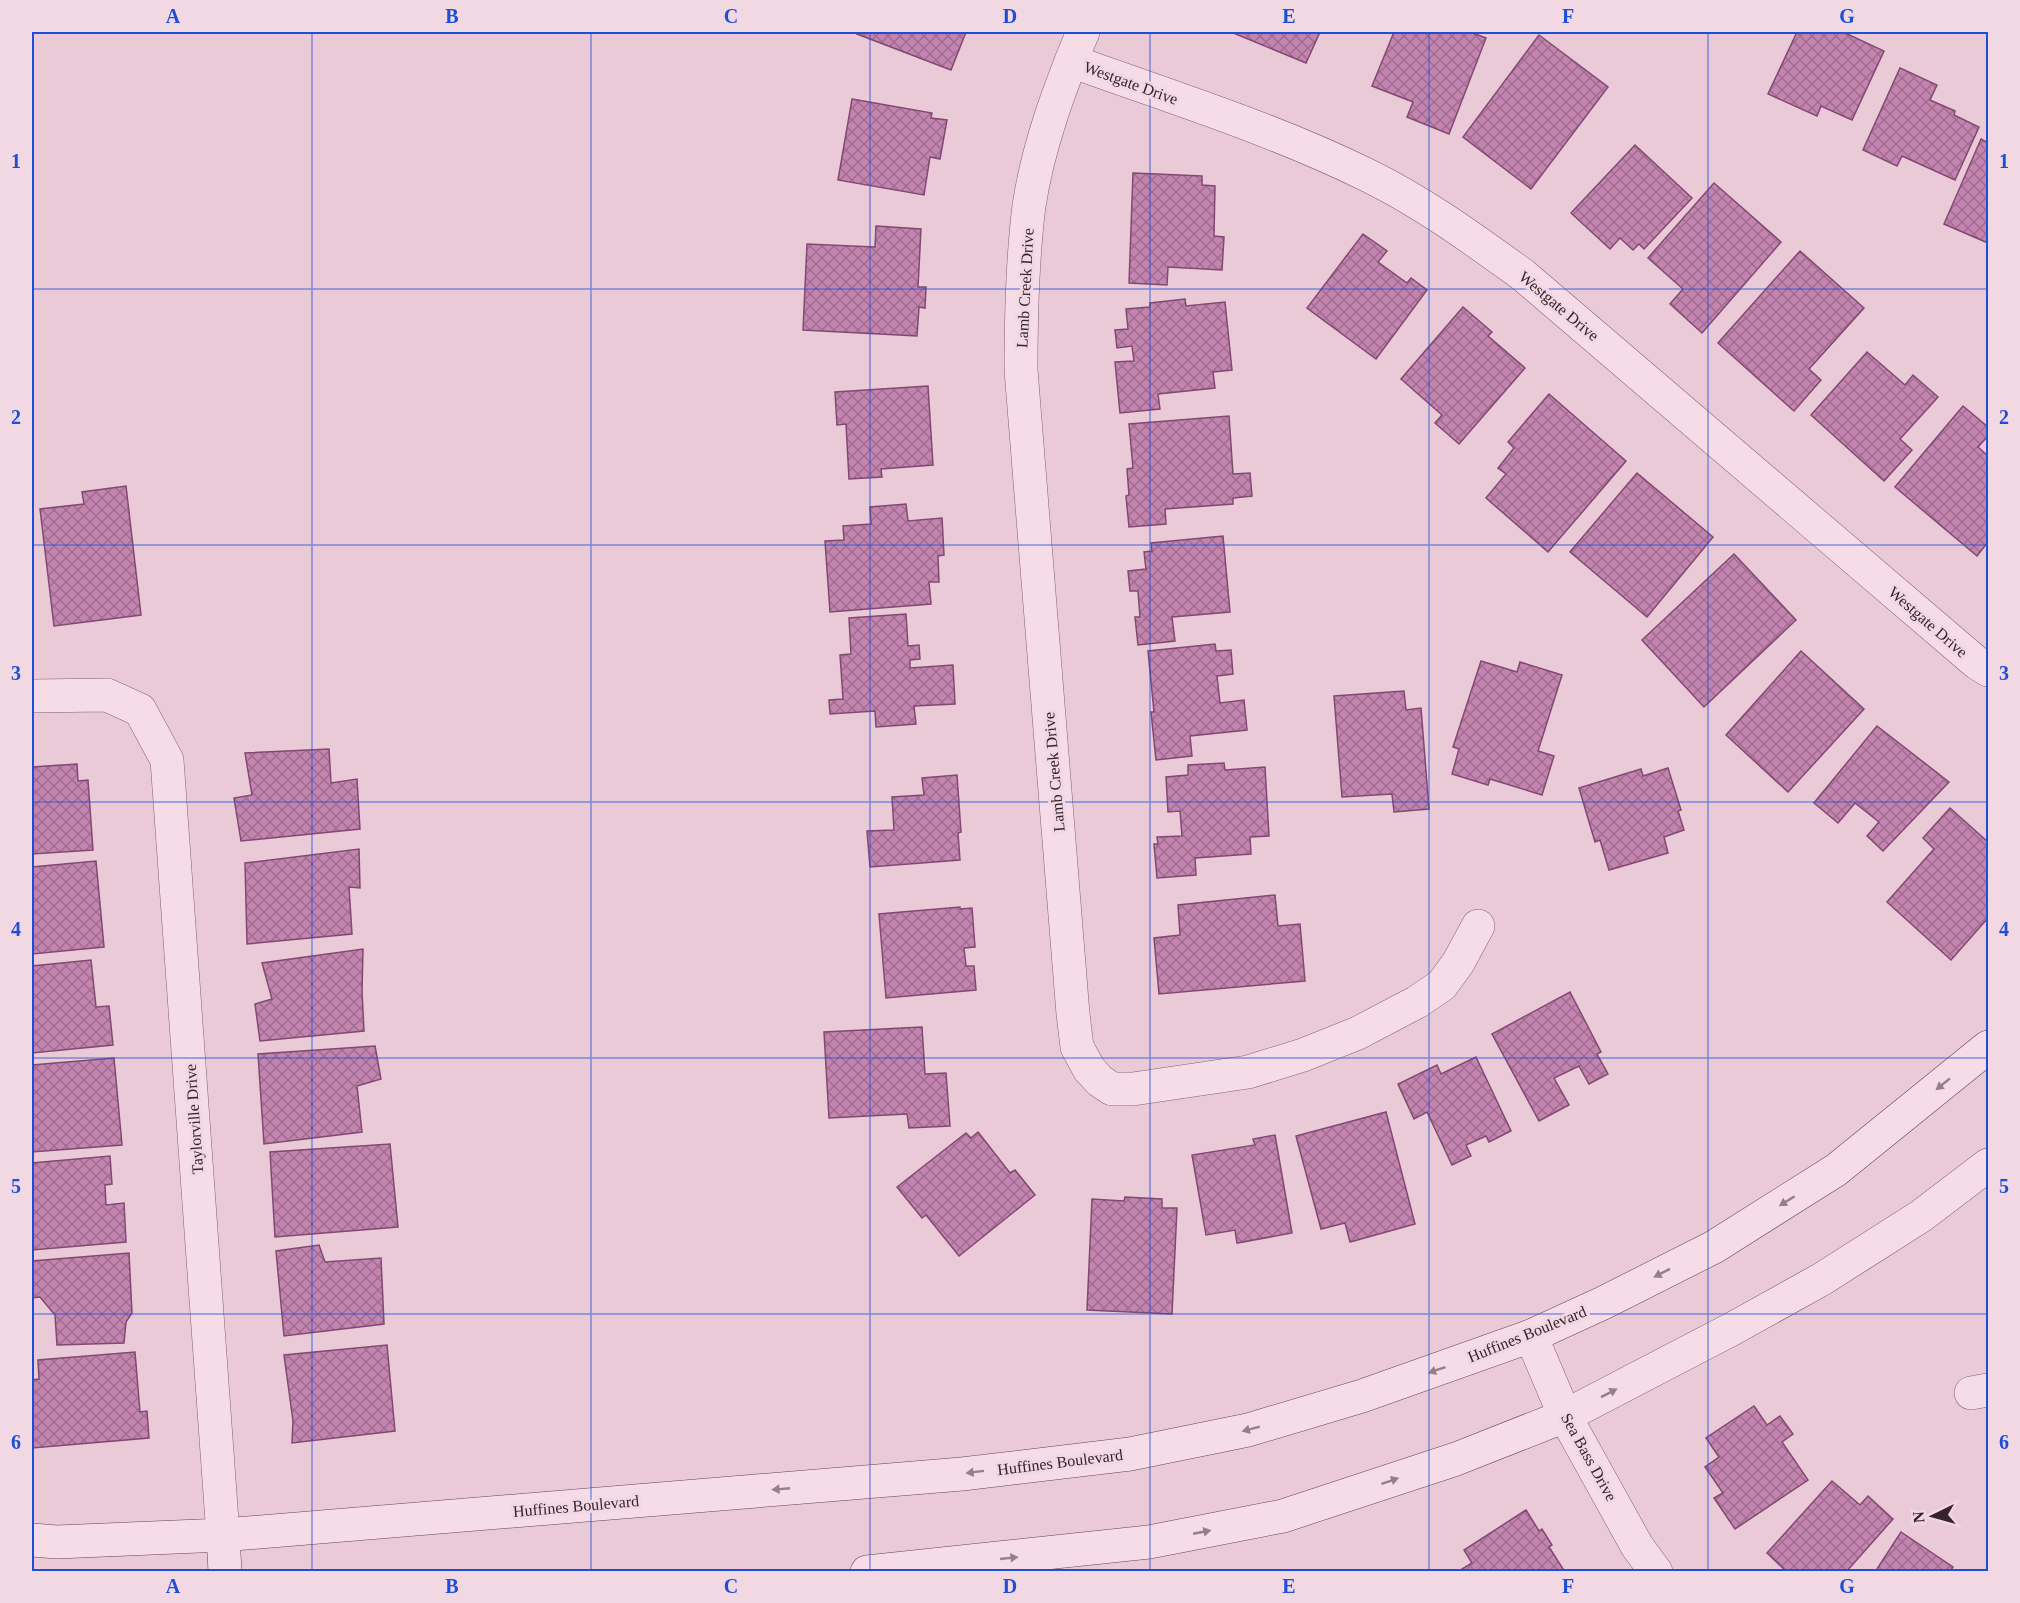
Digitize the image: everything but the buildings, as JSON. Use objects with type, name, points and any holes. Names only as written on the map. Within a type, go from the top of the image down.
[{"type":"street","name":"Westgate Drive","points":[[1077,46],[1370,176],[1446,220],[1522,275],[1985,672]]},
{"type":"street","name":"Lamb Creek Drive","points":[[1077,46],[1046,131],[1029,205],[1021,295],[1021,370],[1077,1047],[1089,1069],[1100,1081],[1112,1089],[1133,1089],[1259,1069],[1303,1055],[1358,1033],[1417,1002],[1442,985],[1458,963],[1478,927]]},
{"type":"street","name":"Taylorville Drive","points":[[32,696],[107,695],[140,710],[167,760],[225,1572]]},
{"type":"street","name":"Huffines Boulevard","points":[[32,1540],[57,1542],[223,1535],[950,1474],[1130,1454],[1260,1426],[1362,1396],[1531,1336],[1603,1303],[1714,1246],[1827,1176],[1989,1047]]},
{"type":"street","points":[[867,1572],[1149,1542],[1283,1516],[1456,1459],[1565,1416],[1722,1335],[1822,1279],[1921,1216],[1989,1165]]},
{"type":"street","name":"Sea Bass Drive","points":[[1531,1336],[1565,1416],[1637,1546],[1656,1572]]}]
